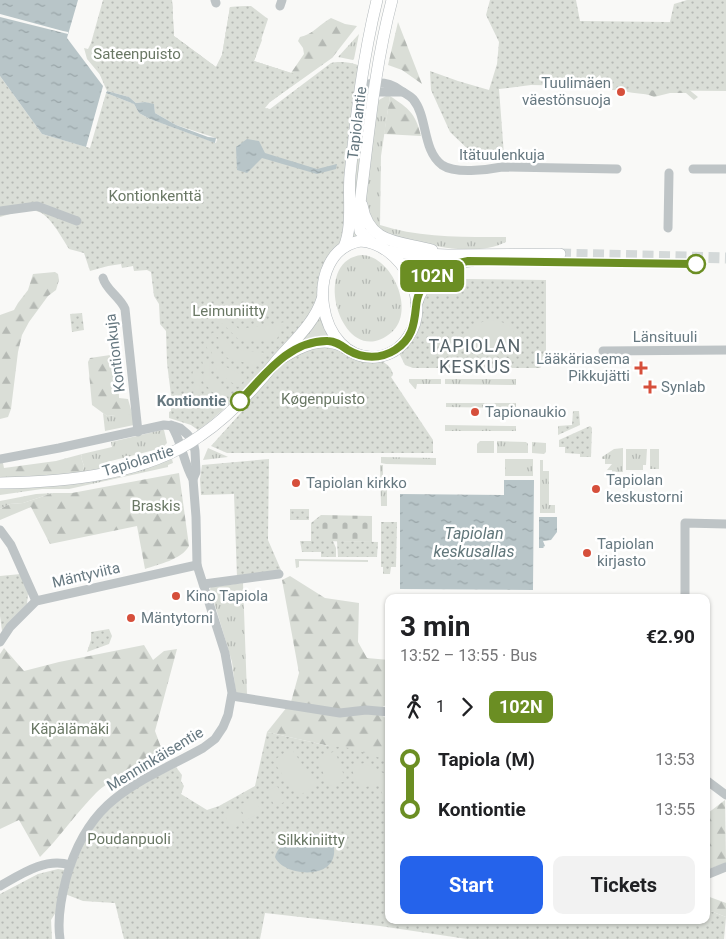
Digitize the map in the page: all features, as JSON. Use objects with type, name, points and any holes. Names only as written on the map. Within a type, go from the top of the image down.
[{"type":"main road","name":"Tapiolantie","points":[[344,248],[348,236],[350,177],[361,86],[377,0]]},
{"type":"main road","name":"Tapiolantie","points":[[371,242],[365,237],[358,225],[360,198],[374,86],[392,0]]},
{"type":"main road","points":[[360,198],[366,221],[382,237],[448,255]]},
{"type":"main road","points":[[388,250],[408,275],[413,288],[416,319],[412,331],[404,343],[393,352],[368,357],[353,353],[342,346],[329,325],[322,298],[328,266],[337,253],[344,248],[358,242],[371,242],[398,253],[560,258],[454,263],[442,268],[428,281],[422,289],[416,306]]},
{"type":"main road","name":"Tapiolantie","points":[[0,483],[90,476],[143,463],[181,448],[204,434],[274,364],[317,313],[322,298]]},
{"type":"main road","name":"Tapiolantie","points":[[274,364],[291,352],[310,344],[328,341],[342,346]]},
{"type":"street","name":"Itätuulenkuja","points":[[361,86],[374,86],[403,92],[412,98],[418,107],[430,147],[436,160],[447,168],[484,170],[502,168],[617,169]]},
{"type":"street","points":[[694,169],[726,169]]},
{"type":"street","points":[[668,228],[669,172]]},
{"type":"street","points":[[0,211],[37,206],[76,221]]},
{"type":"street","name":"Kontionkuja","points":[[103,278],[104,283],[117,296],[125,309],[138,432]]},
{"type":"street","name":"Länsituuli","points":[[603,351],[726,350]]},
{"type":"street","points":[[170,425],[177,436],[181,448]]},
{"type":"street","points":[[0,459],[170,425],[184,432],[192,441]]},
{"type":"street","name":"Menninkäisentie","points":[[192,441],[195,451],[196,472],[193,479]]},
{"type":"street","name":"Menninkäisentie","points":[[60,939],[60,908],[70,865],[84,834],[97,815],[128,788],[203,748],[215,739],[226,722],[232,696],[225,654],[197,564],[193,479],[181,448]]},
{"type":"street","points":[[685,594],[685,523],[726,524]]},
{"type":"street","points":[[0,530],[11,545],[36,601]]},
{"type":"street","name":"Mäntyviita","points":[[0,642],[10,627],[36,601],[197,564]]},
{"type":"street","points":[[204,584],[279,574]]},
{"type":"street","points":[[232,696],[340,714],[366,710],[385,712]]},
{"type":"street","points":[[710,783],[726,795]]},
{"type":"street","points":[[0,886],[42,865],[53,862],[62,862],[70,865]]},
{"type":"street","points":[[710,873],[726,867]]},
{"type":"green space","points":[[103,0],[172,0],[174,36],[216,67],[222,55],[230,7],[251,6],[249,15],[262,40],[254,61],[291,73],[304,54],[303,48],[298,41],[300,37],[312,32],[331,18],[345,24],[357,26],[332,58],[270,102]]},
{"type":"green space","points":[[103,0],[172,0],[174,36],[216,67],[222,55],[230,7],[251,6],[268,19],[254,61],[304,77],[270,102],[265,108],[270,109],[331,63],[346,62],[360,66],[344,233],[339,244],[323,265],[319,294],[311,315],[259,375],[234,400],[198,430],[191,425],[169,418],[170,404],[172,403],[167,363],[166,331],[160,324],[159,304],[154,296],[151,272],[147,270],[134,271],[133,266],[122,268],[121,264],[90,271],[84,253],[69,249],[55,227],[41,213],[27,211],[0,217],[0,76],[42,134],[90,148],[106,93],[134,104],[139,113],[150,119],[216,143],[217,139],[213,137],[176,125],[155,113],[154,105],[145,102],[136,103],[129,97],[107,91],[100,75],[91,43]]},
{"type":"green space","points":[[490,0],[576,0],[580,21],[670,22],[674,4],[687,0],[726,0],[726,91],[607,90],[600,75],[585,86],[531,85],[499,89],[504,155],[474,155],[450,132],[431,90],[430,71],[489,90],[497,64],[499,42],[486,15]]},
{"type":"green space","points":[[398,22],[422,84],[402,70],[388,65]]},
{"type":"green space","points":[[359,34],[354,59],[338,57]]},
{"type":"green space","points":[[91,43],[113,50],[102,77],[87,59],[84,48],[88,49]]},
{"type":"green space","points":[[620,88],[687,88],[698,97],[694,100],[686,93],[670,93],[654,97],[628,92]]},
{"type":"green space","points":[[367,94],[369,95],[361,238],[352,240],[355,180],[364,98]]},
{"type":"green space","points":[[390,96],[381,156],[380,225],[427,235],[506,237],[506,242],[492,247],[460,249],[426,244],[379,232],[365,204],[377,101]]},
{"type":"green space","points":[[390,96],[402,104],[414,116],[421,136],[384,134]]},
{"type":"green space","points":[[362,255],[373,258],[383,264],[391,274],[401,299],[402,311],[399,323],[392,332],[374,341],[359,339],[347,328],[338,312],[335,293],[337,275],[346,262]]},
{"type":"green space","points":[[400,256],[464,256],[418,290]]},
{"type":"green space","points":[[55,272],[58,274],[59,280],[56,290],[48,296],[22,335],[11,409],[8,417],[0,419],[0,315],[14,310],[28,290],[33,274]]},
{"type":"green space","points":[[446,274],[465,279],[546,280],[546,361],[540,368],[504,368],[497,364],[495,368],[413,368],[405,365],[400,355],[401,347],[419,306],[435,278]]},
{"type":"green space","points":[[319,311],[331,337],[290,350]]},
{"type":"green space","points":[[82,313],[84,330],[72,332],[70,314]]},
{"type":"green space","points":[[224,316],[239,329],[285,322],[276,341],[239,340],[223,324],[216,323],[215,319]]},
{"type":"green space","points":[[490,320],[503,322],[511,327],[514,339],[510,346],[494,353],[475,351],[466,343],[467,333],[475,324]]},
{"type":"green space","points":[[219,331],[232,349],[267,353],[256,366],[225,357],[218,337],[213,338],[212,333]]},
{"type":"green space","points":[[215,344],[222,365],[247,377],[238,387],[217,372],[211,350],[208,351],[206,345]]},
{"type":"green space","name":"Køgenpuisto","points":[[317,344],[382,361],[388,365],[393,375],[391,377],[433,440],[433,453],[227,453],[211,446],[284,361]]},
{"type":"green space","points":[[117,354],[119,357],[119,398],[128,399],[132,413],[107,416],[92,405],[88,362],[90,358]]},
{"type":"green space","points":[[209,359],[210,376],[229,394],[222,402],[203,382],[205,365],[203,365],[202,360]]},
{"type":"green space","points":[[193,371],[202,373],[199,389],[213,410],[205,414],[193,397],[195,378],[192,376]]},
{"type":"green space","points":[[409,379],[441,379],[441,384],[417,384],[415,389],[409,382]]},
{"type":"green space","points":[[445,379],[516,379],[516,385],[445,384]]},
{"type":"green space","points":[[446,403],[516,403],[516,408],[446,407]]},
{"type":"green space","points":[[573,411],[579,411],[580,425],[558,435],[558,426],[572,425]]},
{"type":"green space","points":[[103,413],[107,416],[132,413],[134,425],[105,431]]},
{"type":"green space","points":[[445,425],[516,426],[516,431],[445,431]]},
{"type":"green space","points":[[590,426],[592,428],[591,457],[580,457],[580,454],[565,453],[565,447],[559,447],[559,440]]},
{"type":"green space","points":[[164,430],[167,443],[162,448],[107,462],[108,465],[82,474],[84,466],[82,454],[112,447],[111,442]]},
{"type":"green space","points":[[480,441],[494,441],[494,453],[477,453],[477,444]]},
{"type":"green space","points":[[497,441],[526,442],[528,444],[528,453],[497,453]]},
{"type":"green space","points":[[532,442],[546,443],[546,452],[544,454],[532,453]]},
{"type":"green space","points":[[208,448],[226,456],[228,457],[203,460]]},
{"type":"green space","points":[[623,448],[623,472],[607,470],[612,464],[605,464],[605,459],[602,459],[602,457],[614,449]]},
{"type":"green space","points":[[626,449],[647,449],[646,465],[643,465],[643,470],[626,470]]},
{"type":"green space","points":[[650,449],[659,449],[659,469],[650,469]]},
{"type":"green space","points":[[82,454],[84,466],[82,474],[0,480],[0,463],[3,463],[4,468],[56,461]]},
{"type":"green space","points":[[381,457],[436,458],[436,465],[386,464],[381,463]]},
{"type":"green space","points":[[172,459],[173,463],[168,465],[168,467],[69,489],[42,489],[0,495],[0,487],[154,465]]},
{"type":"green space","points":[[269,459],[268,540],[281,570],[237,577],[234,494],[201,495],[200,479],[202,465]]},
{"type":"green space","points":[[505,459],[533,459],[533,476],[505,476]]},
{"type":"green space","points":[[540,460],[543,460],[543,471],[549,471],[549,505],[555,505],[555,513],[540,513]]},
{"type":"green space","points":[[380,465],[383,465],[383,490],[387,490],[387,506],[381,506]]},
{"type":"green space","name":"Braskis","points":[[179,473],[189,546],[181,555],[145,569],[137,526],[50,544],[31,507],[0,520],[0,509],[10,504],[23,503],[53,493],[72,493]]},
{"type":"green space","points":[[53,493],[23,503],[10,504],[0,509],[0,501],[36,494]]},
{"type":"green space","points":[[290,509],[309,509],[309,520],[290,520]]},
{"type":"green space","points":[[321,515],[372,516],[372,542],[321,541]]},
{"type":"green space","points":[[321,515],[321,541],[333,541],[336,548],[336,557],[321,557],[321,552],[302,552],[300,541],[311,541],[311,523]]},
{"type":"green space","points":[[381,522],[397,522],[396,567],[391,567],[390,574],[383,574],[383,567],[381,567]]},
{"type":"green space","points":[[337,541],[378,542],[377,557],[338,557]]},
{"type":"green space","points":[[295,559],[368,560],[368,562],[299,561],[299,567],[296,568]]},
{"type":"green space","points":[[21,574],[28,593],[27,604],[2,631],[0,576]]},
{"type":"green space","points":[[290,576],[325,598],[359,603],[358,642],[367,658],[385,660],[385,706],[381,708],[381,715],[385,718],[385,774],[329,746],[267,732],[291,702],[299,673],[282,580]]},
{"type":"green space","points":[[243,583],[247,694],[236,694],[232,662],[210,589],[211,587]]},
{"type":"green space","points":[[109,629],[112,636],[109,644],[87,652],[91,640],[91,632]]},
{"type":"green space","name":"Käpälämäki","points":[[144,645],[153,660],[164,651],[177,649],[155,731],[165,758],[129,773],[103,787],[40,857],[19,820],[0,829],[0,654],[4,648],[24,671]]},
{"type":"green space","name":"Silkkiniitty","points":[[267,732],[329,746],[350,748],[385,760],[385,924],[710,924],[710,911],[726,917],[724,939],[467,939],[380,926],[265,913],[260,939],[124,939],[115,903],[83,901],[65,894],[73,870],[89,835],[103,814],[126,793],[176,767],[182,775],[181,781],[184,786],[181,794],[207,810],[219,806],[255,786]]},
{"type":"green space","points":[[291,748],[316,784],[298,797],[273,761]]},
{"type":"green space","points":[[335,751],[346,781],[329,786],[317,759]]},
{"type":"green space","points":[[364,763],[385,774],[385,798],[383,798],[380,783],[362,788],[358,786],[351,767]]},
{"type":"green space","points":[[277,786],[286,801],[275,807],[267,791]]},
{"type":"green space","points":[[254,798],[262,812],[246,820],[239,805]]},
{"type":"green space","points":[[725,800],[726,863],[710,869],[710,811]]},
{"type":"green space","points":[[235,808],[243,824],[230,829],[224,812]]},
{"type":"green space","points":[[58,869],[65,870],[56,912],[51,920],[52,939],[0,939],[0,894],[38,874]]},
{"type":"green space","points":[[710,897],[726,903],[726,917],[710,911]]},
{"type":"water","points":[[0,0],[78,0],[67,38],[103,86],[86,147],[42,134],[0,76]]},
{"type":"water","points":[[107,91],[129,97],[136,103],[154,104],[155,113],[176,125],[208,137],[216,138],[215,143],[150,119],[139,113],[134,104],[106,93]]},
{"type":"water","points":[[247,139],[259,141],[265,153],[317,169],[337,164],[336,169],[317,174],[262,158],[247,173],[237,170],[236,147]]},
{"type":"water","name":"Tapiolan keskusallas","points":[[504,480],[534,480],[533,590],[400,589],[400,494],[504,495]]},
{"type":"water","points":[[539,517],[557,517],[557,532],[551,540],[543,541],[544,548],[539,548]]},
{"type":"water","points":[[314,834],[329,836],[334,849],[331,863],[316,872],[306,872],[287,868],[279,863],[275,857],[285,843]]},
{"type":"pier","points":[[0,14],[68,32],[68,34],[0,17]]},
{"type":"tunnel","points":[[560,254],[726,258]]},
{"type":"bus line","name":"102N","points":[[240,401],[274,364],[300,347],[328,341],[338,344],[353,353],[368,357],[384,355],[396,350],[404,343],[412,331],[415,323],[416,306],[422,289],[434,274],[454,263],[468,261],[696,264]]},
{"type":"place","name":"Tuulimäen väestönsuoja","points":[[621,92]]},
{"type":"place","name":"Lääkäriasema Pikkujätti","points":[[641,368]]},
{"type":"place","name":"Synlab","points":[[650,387]]},
{"type":"place","name":"Kontiontie","points":[[240,401]]},
{"type":"place","name":"Tapionaukio","points":[[475,412]]},
{"type":"place","name":"Tapiolan kirkko","points":[[296,483]]},
{"type":"place","name":"Tapiolan keskustorni","points":[[596,489]]},
{"type":"place","name":"Tapiolan kirjasto","points":[[587,553]]},
{"type":"place","name":"Kino Tapiola","points":[[176,596]]},
{"type":"place","name":"Mäntytorni","points":[[131,618]]},
{"type":"district","name":"TAPIOLAN KESKUS","points":[[475,355]]},
{"type":"park label","name":"Sateenpuisto","points":[[137,54]]},
{"type":"park label","name":"Kontionkenttä","points":[[155,196]]},
{"type":"park label","name":"Leimuniitty","points":[[229,311]]},
{"type":"park label","name":"Poudanpuoli","points":[[129,839]]}]
